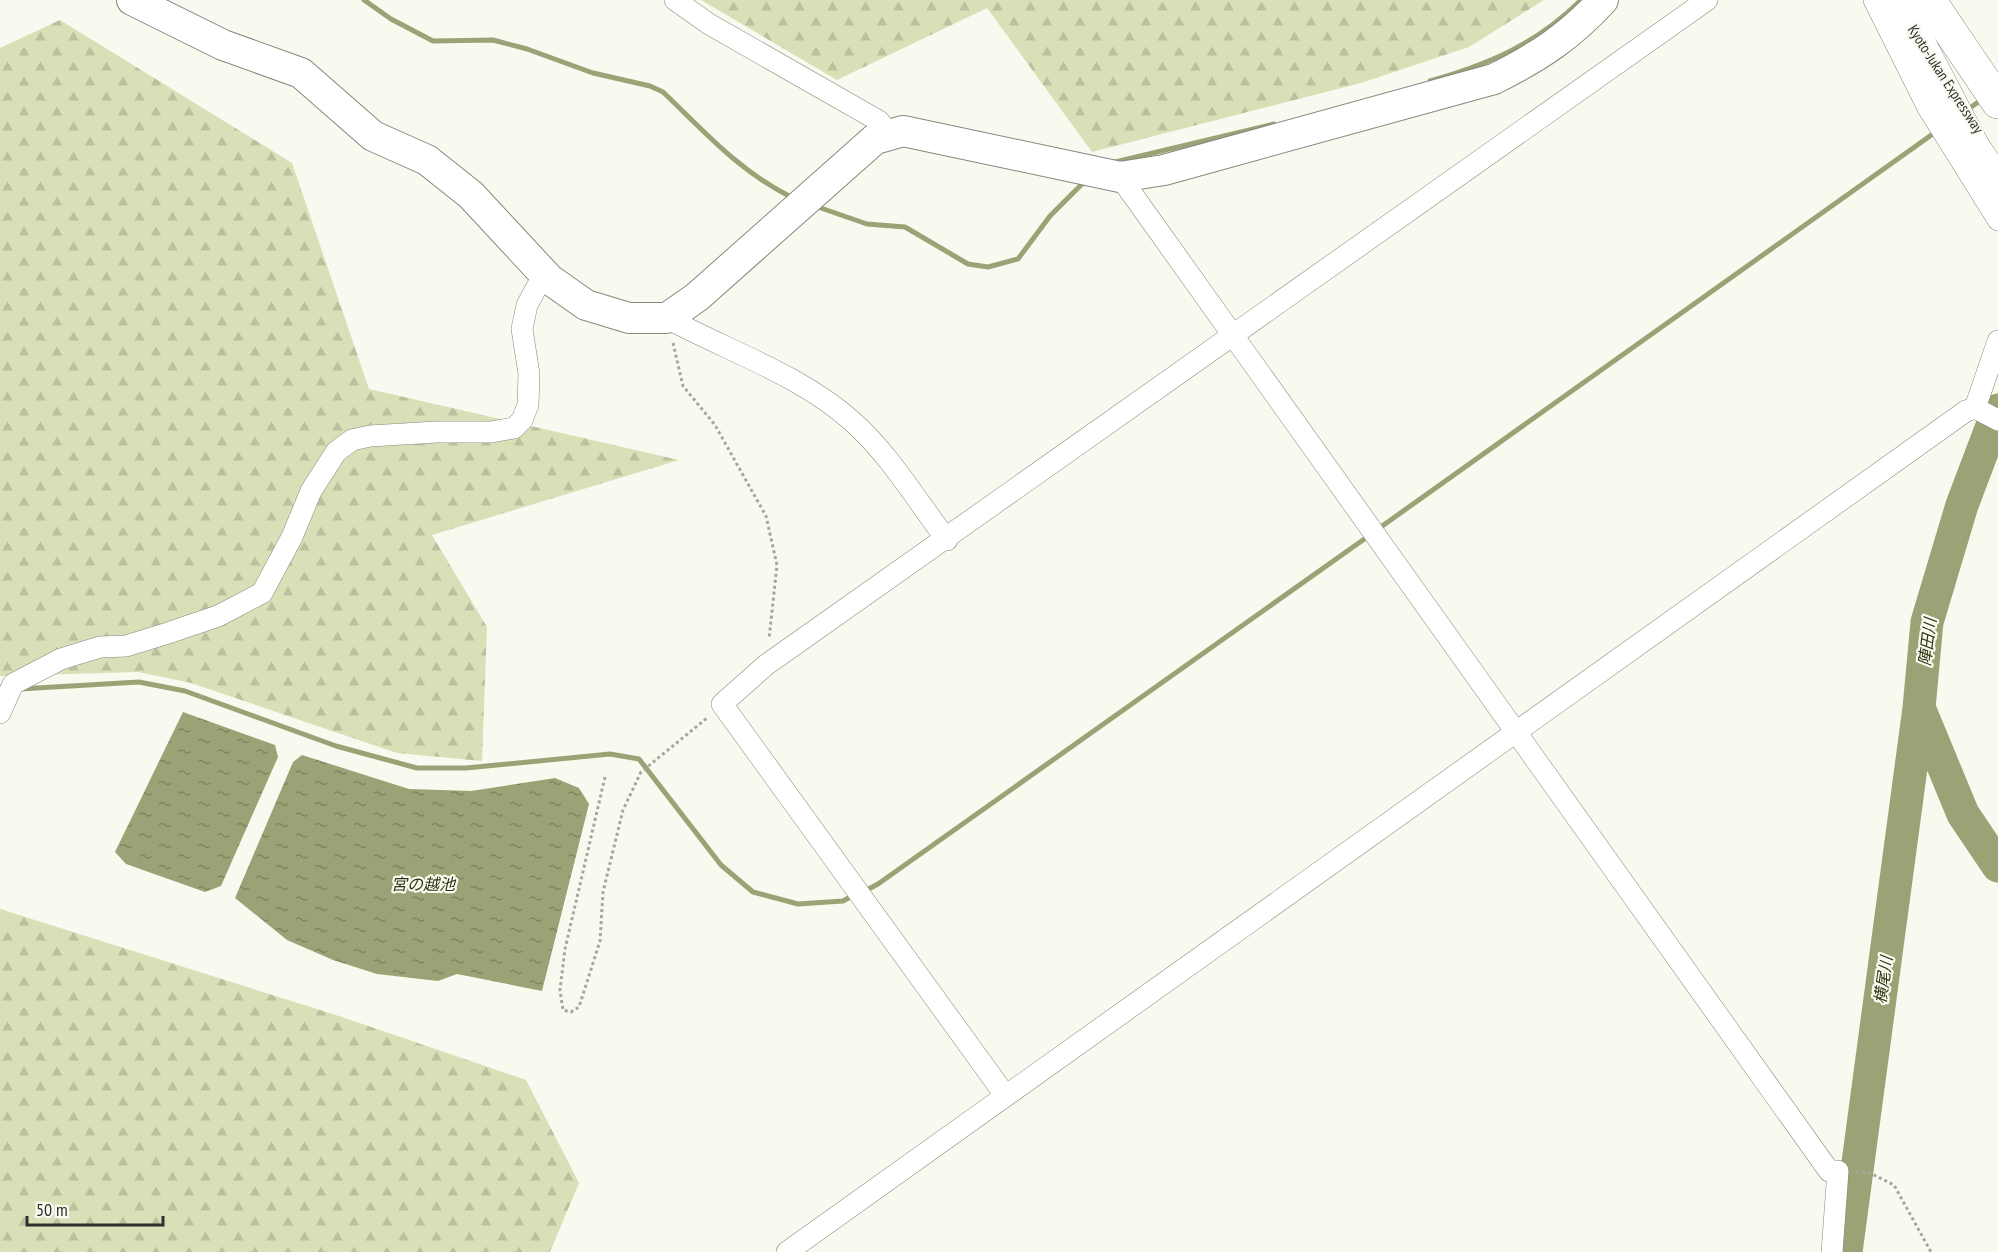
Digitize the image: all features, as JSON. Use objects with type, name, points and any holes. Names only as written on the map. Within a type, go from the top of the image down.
[{"type":"highway","name":"Kyoto-Jukan Expressway","points":[[1900,2],[1988,85],[1998,102]]},
{"type":"highway","name":"Kyoto-Jukan Expressway","points":[[1900,2],[1998,158]]},
{"type":"highway","points":[[1900,2],[1973,147],[1998,184]]},
{"type":"street","points":[[132,0],[223,45],[301,74],[373,136],[427,160],[471,195],[544,274],[586,305],[629,318],[667,318],[792,380],[853,422],[884,455],[947,540]]},
{"type":"street","points":[[675,0],[709,24],[879,121],[888,134]]},
{"type":"street","points":[[667,318],[697,297],[875,139],[888,134],[903,131],[1120,177],[1164,170],[1494,79],[1535,59],[1576,28],[1603,0]]},
{"type":"street","points":[[1005,1095],[722,704],[766,665],[947,540],[1707,0]]},
{"type":"street","points":[[1900,2],[1934,118],[1998,220]]},
{"type":"street","points":[[1120,177],[1829,1171],[1838,1171],[1832,1252]]},
{"type":"street","points":[[5,700],[61,659],[100,647],[126,646],[168,633],[218,616],[262,593],[292,537],[311,491],[336,452],[352,440],[370,436],[491,432],[514,428],[522,420],[528,405],[528,374],[522,329],[527,305],[544,274]]},
{"type":"street","points":[[787,1252],[1515,730],[1966,411],[1985,414],[1998,341]]},
{"type":"path","points":[[667,318],[683,386],[715,425],[766,516],[777,566],[766,665]]},
{"type":"path","points":[[605,777],[565,949],[560,990],[563,1010],[571,1012],[579,1007],[600,941],[603,892],[623,810],[641,772],[657,761],[722,704]]},
{"type":"path","points":[[1870,1173],[1894,1185],[1931,1252]]},
{"type":"green space","points":[[701,0],[1544,0],[1469,47],[1361,83],[1092,152],[987,8],[837,80]]},
{"type":"green space","points":[[60,20],[292,163],[369,389],[679,460],[432,535],[487,627],[482,761],[397,753],[191,683],[138,672],[0,676],[0,48]]},
{"type":"green space","points":[[0,909],[339,1016],[526,1080],[579,1183],[550,1252],[0,1252]]},
{"type":"water","points":[[183,712],[275,745],[278,757],[221,886],[205,892],[126,864],[115,852]]},
{"type":"water","name":"宮の越池","points":[[302,755],[409,789],[471,791],[555,778],[579,788],[589,804],[542,991],[457,974],[438,981],[377,974],[333,960],[287,940],[235,898],[293,762]]},
{"type":"waterway","points":[[364,0],[391,19],[433,41],[493,40],[527,49],[593,73],[650,86],[663,92],[738,162],[789,196]]},
{"type":"waterway","points":[[1430,81],[1492,60],[1511,51],[1547,29],[1581,0]]},
{"type":"waterway","points":[[1967,110],[1984,98]]},
{"type":"waterway","points":[[1111,163],[1274,124]]},
{"type":"waterway","points":[[1378,529],[1937,131]]},
{"type":"waterway","points":[[815,206],[867,224],[905,227],[968,264],[988,267],[1018,259],[1050,216],[1083,183]]},
{"type":"waterway","name":"横尾川","points":[[1846,1252],[1919,708],[1927,622],[1962,505],[1998,410]]},
{"type":"waterway","points":[[863,892],[878,884],[1370,535]]},
{"type":"waterway","points":[[20,689],[139,682],[185,691],[336,746],[417,768],[466,768],[610,754],[639,759],[721,865],[753,892],[798,904],[843,901],[854,895]]},
{"type":"waterway","name":"陣田川","points":[[1920,710],[1963,814],[1998,866]]}]
